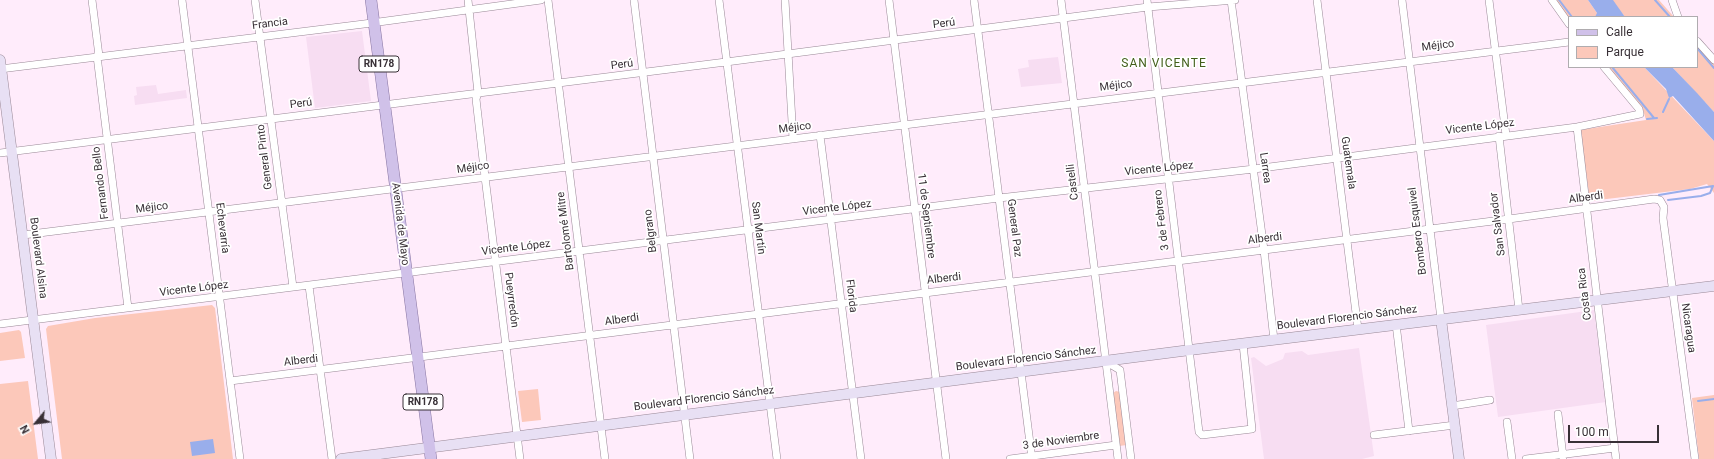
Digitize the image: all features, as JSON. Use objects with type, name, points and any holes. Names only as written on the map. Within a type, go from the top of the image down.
[{"type":"main road","name":"Avenida de Mayo","points":[[371,0],[430,453]]},
{"type":"main road","name":"Boulevard Alsina","points":[[0,66],[51,459]]},
{"type":"main road","name":"Boulevard Florencio Sánchez","points":[[341,459],[430,453],[518,435],[600,424],[1396,324],[1714,286]]},
{"type":"main road","name":"Bombero Esquivel","points":[[1441,319],[1459,459]]},
{"type":"street","name":"Fernando Bello","points":[[92,0],[128,308]]},
{"type":"street","name":"Echevarría","points":[[182,0],[240,459]]},
{"type":"street","name":"General Pinto","points":[[255,0],[272,119],[293,287]]},
{"type":"street","name":"Pueyrredón","points":[[468,0],[478,93],[476,99],[520,459]]},
{"type":"street","name":"Francia","points":[[0,66],[98,56],[541,0]]},
{"type":"street","name":"Bartolomé Mitre","points":[[548,0],[604,459]]},
{"type":"street","name":"Belgrano","points":[[634,0],[690,459]]},
{"type":"street","name":"San Martín","points":[[719,0],[777,459]]},
{"type":"street","points":[[785,0],[793,139]]},
{"type":"street","name":"11 de Septiembre","points":[[889,0],[946,459]]},
{"type":"street","name":"General Paz","points":[[974,0],[1032,458]]},
{"type":"street","name":"Castelli","points":[[1061,0],[1118,459]]},
{"type":"street","name":"Perú","points":[[0,153],[107,138],[558,84],[895,41],[1063,19],[1147,4],[1233,0]]},
{"type":"street","name":"Larrea","points":[[1233,0],[1274,340]]},
{"type":"street","name":"Guatemala","points":[[1317,0],[1358,329]]},
{"type":"street","name":"Bombero Esquivel","points":[[1402,0],[1441,319]]},
{"type":"street","name":"San Salvador","points":[[1489,0],[1519,310]]},
{"type":"street","points":[[1552,0],[1568,23]]},
{"type":"street","points":[[1672,0],[1678,16]]},
{"type":"street","name":"3 de Febrero","points":[[1147,4],[1199,432],[1202,435],[1252,429],[1243,344]]},
{"type":"street","name":"Méjico","points":[[23,235],[282,204],[569,166],[820,136],[1325,71],[1568,42]]},
{"type":"street","points":[[1698,42],[1714,60]]},
{"type":"street","name":"Vicente López","points":[[0,324],[999,198],[1168,179],[1577,127],[1638,116],[1640,112],[1605,68]]},
{"type":"street","name":"Costa Rica","points":[[1577,127],[1596,300],[1616,459]]},
{"type":"street","name":"Florida","points":[[820,136],[861,459]]},
{"type":"street","name":"Alberdi","points":[[230,381],[1509,219],[1654,199],[1660,200]]},
{"type":"street","name":"Nicaragua","points":[[1660,200],[1664,207],[1663,218],[1695,459]]},
{"type":"street","points":[[309,286],[332,459]]},
{"type":"street","points":[[1396,324],[1409,431]]},
{"type":"street","points":[[1105,361],[1120,370],[1131,459]]},
{"type":"street","points":[[1452,406],[1490,400]]},
{"type":"street","points":[[1558,414],[1563,457]]},
{"type":"street","points":[[1507,422],[1512,459]]},
{"type":"street","points":[[1374,435],[1455,425]]},
{"type":"street","name":"3 de Noviembre","points":[[1010,459],[1032,458],[1116,446],[1130,447]]},
{"type":"street","points":[[1526,459],[1563,457],[1615,448]]},
{"type":"shaded area","points":[[362,31],[371,101],[315,108],[306,37]]},
{"type":"shaded area","points":[[1058,57],[1062,83],[1021,87],[1018,69],[1029,67],[1028,60]]},
{"type":"shaded area","points":[[156,85],[158,94],[186,90],[187,98],[135,105],[134,96],[137,95],[136,87]]},
{"type":"shaded area","points":[[1594,310],[1606,402],[1498,417],[1486,325]]},
{"type":"shaded area","points":[[1359,348],[1374,456],[1362,459],[1264,459],[1251,358],[1254,357],[1266,366],[1283,359],[1285,353],[1302,351],[1308,355]]},
{"type":"green space","points":[[1555,0],[1588,0],[1597,13],[1596,16],[1568,16],[1568,18]]},
{"type":"green space","points":[[1611,0],[1659,0],[1673,16],[1624,16]]},
{"type":"green space","points":[[1698,45],[1714,64],[1714,112],[1673,68],[1698,68]]},
{"type":"green space","points":[[1609,68],[1645,68],[1714,141],[1714,193],[1707,184],[1690,189],[1590,201],[1580,130],[1646,120],[1643,110]]},
{"type":"green space","points":[[212,305],[215,308],[233,459],[62,459],[46,329],[48,326],[95,318]]},
{"type":"green space","points":[[19,330],[21,332],[25,358],[0,361],[0,333]]},
{"type":"green space","points":[[28,381],[38,459],[0,459],[0,384]]},
{"type":"green space","points":[[538,389],[541,420],[522,422],[518,391]]},
{"type":"green space","points":[[1116,391],[1120,392],[1127,445],[1119,446],[1113,393]]},
{"type":"green space","points":[[1714,395],[1714,459],[1699,459],[1692,398]]},
{"type":"water","points":[[1588,0],[1613,0],[1624,16],[1596,16],[1597,13]]},
{"type":"water","points":[[1645,68],[1673,68],[1697,93],[1714,112],[1714,141],[1673,96],[1669,98],[1666,89]]},
{"type":"water","points":[[213,439],[215,453],[192,456],[190,442]]},
{"type":"waterway","points":[[1559,0],[1571,16]]},
{"type":"waterway","points":[[1655,0],[1669,16]]},
{"type":"waterway","points":[[1698,49],[1714,68]]},
{"type":"waterway","points":[[1613,68],[1654,118]]},
{"type":"waterway","points":[[1663,112],[1669,99]]},
{"type":"waterway","points":[[1647,119],[1657,118]]},
{"type":"waterway","points":[[1659,195],[1713,186]]},
{"type":"waterway","points":[[1668,200],[1701,196],[1710,193],[1713,186]]},
{"type":"waterway","points":[[1698,401],[1714,399]]},
{"type":"district","name":"SAN VICENTE","points":[[1164,64]]}]
